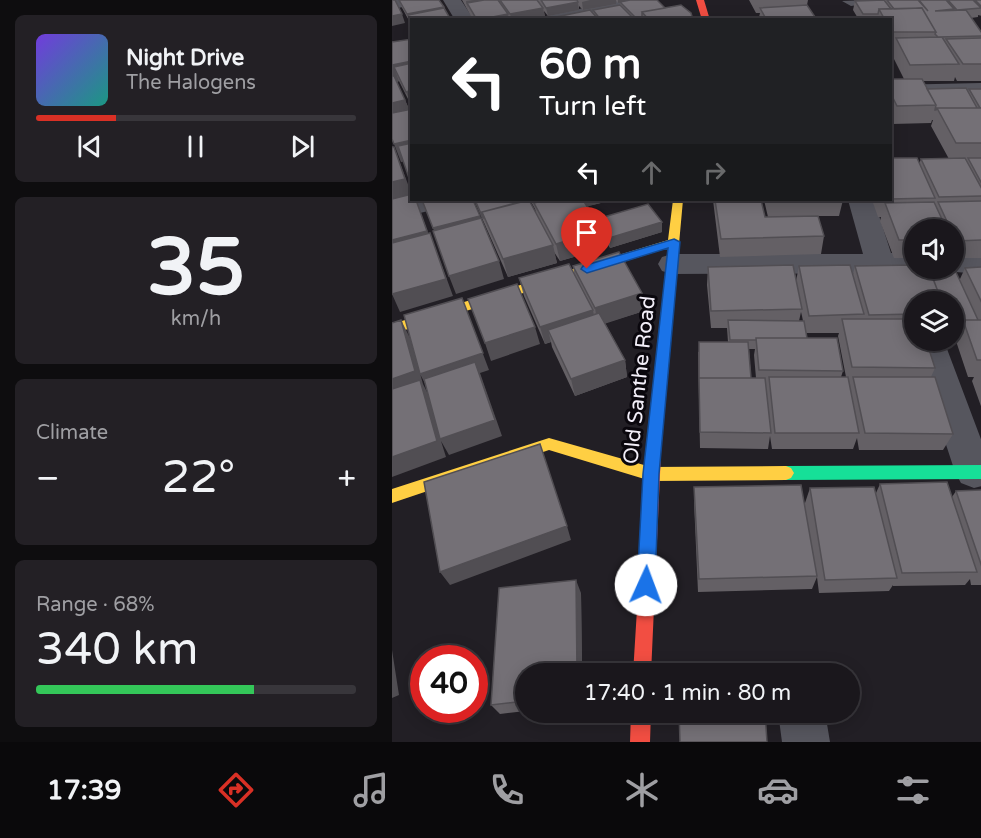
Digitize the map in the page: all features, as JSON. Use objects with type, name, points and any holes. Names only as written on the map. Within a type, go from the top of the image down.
[{"type":"street","points":[[392,4],[414,0]]},
{"type":"street","points":[[452,0],[464,18]]},
{"type":"street","points":[[562,18],[646,0]]},
{"type":"street","points":[[700,0],[705,18]]},
{"type":"street","points":[[851,1],[860,0]]},
{"type":"street","points":[[892,86],[982,89]]},
{"type":"street","points":[[392,212],[435,201]]},
{"type":"street","name":"Old Santhe Road","points":[[642,663],[651,474],[678,201]]},
{"type":"street","points":[[861,201],[880,263]]},
{"type":"street","points":[[392,329],[673,253],[904,263]]},
{"type":"street","points":[[964,264],[982,264]]},
{"type":"street","points":[[392,496],[549,444],[651,474],[978,472],[932,351]]},
{"type":"street","points":[[640,742],[641,723]]},
{"type":"street","points":[[803,723],[806,742]]},
{"type":"building","points":[[392,0],[395,0],[402,14],[392,16]]},
{"type":"building","points":[[399,0],[439,0],[444,7],[407,14]]},
{"type":"building","points":[[498,0],[508,14],[476,18],[467,3]]},
{"type":"building","points":[[500,0],[537,0],[543,8],[510,14]]},
{"type":"building","points":[[541,0],[577,0],[578,2],[546,8]]},
{"type":"building","points":[[657,0],[665,8],[642,12],[642,18],[636,18],[620,2]]},
{"type":"building","points":[[884,0],[891,9],[879,9],[878,14],[863,14],[855,1]]},
{"type":"building","points":[[887,0],[918,0],[928,11],[919,0],[946,0],[954,9],[935,11],[966,10],[982,36],[938,37],[922,8],[894,9]]},
{"type":"building","points":[[948,0],[973,0],[981,8],[957,10]]},
{"type":"building","points":[[975,0],[982,0],[982,7]]},
{"type":"building","points":[[620,5],[633,18],[599,18],[593,10]]},
{"type":"building","points":[[681,5],[691,13],[692,18],[647,18],[642,12]]},
{"type":"building","points":[[807,5],[815,17],[765,17],[760,8]]},
{"type":"building","points":[[444,8],[450,18],[410,18],[408,15]]},
{"type":"building","points":[[922,8],[936,32],[892,32],[892,18],[884,18],[879,9]]},
{"type":"building","points":[[590,10],[597,18],[557,18]]},
{"type":"building","points":[[522,15],[524,18],[508,18]]},
{"type":"building","points":[[809,17],[809,18],[764,18]]},
{"type":"building","points":[[942,37],[959,64],[910,65],[896,38]]},
{"type":"building","points":[[982,38],[982,64],[963,64],[946,39]]},
{"type":"building","points":[[410,39],[410,61],[392,65],[392,42]]},
{"type":"building","points":[[410,63],[410,91],[406,92],[394,67]]},
{"type":"building","points":[[392,76],[394,76],[405,100],[392,103]]},
{"type":"building","points":[[892,79],[922,79],[936,105],[897,106],[892,96]]},
{"type":"building","points":[[966,88],[977,108],[937,108],[935,110],[936,105],[927,89]]},
{"type":"building","points":[[969,89],[982,89],[982,108],[980,108]]},
{"type":"building","points":[[937,108],[982,108],[982,143],[956,143]]},
{"type":"building","points":[[410,109],[410,140],[394,144],[392,113]]},
{"type":"building","points":[[410,143],[410,178],[409,178],[398,146]]},
{"type":"building","points":[[392,147],[394,147],[405,179],[392,182]]},
{"type":"building","points":[[892,158],[917,158],[935,198],[892,199]]},
{"type":"building","points":[[965,158],[982,189],[982,196],[939,197],[921,159]]},
{"type":"building","points":[[968,158],[982,158],[982,184]]},
{"type":"building","points":[[410,194],[410,201],[416,201],[427,231],[392,240],[392,199]]},
{"type":"building","points":[[422,201],[473,201],[480,216],[433,228]]},
{"type":"building","points":[[475,201],[523,201],[482,212],[483,218]]},
{"type":"building","points":[[530,201],[553,245],[503,259],[482,212]]},
{"type":"building","points":[[584,201],[602,230],[556,244],[534,203]]},
{"type":"building","points":[[715,201],[761,201],[765,217],[818,216],[824,236],[721,239]]},
{"type":"building","points":[[982,201],[982,240],[964,241],[964,219],[946,219],[938,202]]},
{"type":"building","points":[[934,202],[942,219],[904,219],[904,240],[899,240],[885,203]]},
{"type":"building","points":[[648,204],[662,222],[609,238],[597,219]]},
{"type":"building","points":[[481,218],[499,261],[449,276],[433,231]]},
{"type":"building","points":[[430,233],[446,279],[392,294],[392,243]]},
{"type":"building","points":[[619,252],[642,293],[595,308],[573,266]]},
{"type":"building","points":[[569,264],[593,310],[540,327],[519,278]]},
{"type":"building","points":[[793,265],[802,309],[711,311],[708,267]]},
{"type":"building","points":[[850,265],[864,314],[809,316],[799,266]]},
{"type":"building","points":[[904,265],[904,279],[933,279],[938,291],[904,291],[904,314],[869,315],[855,266]]},
{"type":"building","points":[[982,267],[982,303],[965,268]]},
{"type":"building","points":[[933,279],[959,279],[978,320],[964,320],[964,291],[938,291]]},
{"type":"building","points":[[517,284],[535,327],[485,343],[468,299]]},
{"type":"building","points":[[462,298],[483,353],[420,374],[404,315]]},
{"type":"building","points":[[599,313],[625,360],[571,379],[548,330]]},
{"type":"building","points":[[842,319],[904,319],[904,351],[930,351],[935,368],[852,367]]},
{"type":"building","points":[[401,320],[415,371],[392,379],[392,323]]},
{"type":"building","points":[[728,320],[804,321],[807,338],[730,340]]},
{"type":"building","points":[[964,320],[982,320],[982,360],[977,360]]},
{"type":"building","points":[[756,338],[837,338],[843,371],[759,370]]},
{"type":"building","points":[[699,342],[748,342],[751,378],[699,378]]},
{"type":"building","points":[[475,362],[495,420],[440,439],[424,379]]},
{"type":"building","points":[[769,377],[848,377],[859,433],[775,433]]},
{"type":"building","points":[[853,377],[935,377],[953,434],[865,433]]},
{"type":"building","points":[[699,378],[765,378],[771,433],[700,432]]},
{"type":"building","points":[[420,380],[437,441],[392,457],[392,389]]},
{"type":"building","points":[[540,444],[567,526],[440,572],[424,482]]},
{"type":"building","points":[[947,482],[977,572],[902,573],[880,484]]},
{"type":"building","points":[[801,485],[817,576],[699,579],[694,487]]},
{"type":"building","points":[[874,487],[897,578],[825,580],[810,488]]},
{"type":"building","points":[[982,490],[982,567],[956,491]]},
{"type":"building","points":[[576,580],[577,663],[515,663],[515,702],[491,705],[499,588]]},
{"type":"building","points":[[679,723],[766,723],[767,742],[680,742]]},
{"type":"traffic: fast","points":[[786,473],[982,472]]},
{"type":"traffic: slow","points":[[655,431],[678,201]]},
{"type":"traffic: slow","points":[[392,329],[674,242]]},
{"type":"traffic: slow","points":[[392,496],[549,444],[651,474],[786,473]]},
{"type":"traffic: jam","points":[[700,0],[705,18]]},
{"type":"traffic: jam","points":[[643,663],[655,431]]},
{"type":"traffic: jam","points":[[640,742],[641,723]]},
{"type":"route","points":[[587,269],[674,242],[651,474],[646,585]]}]
